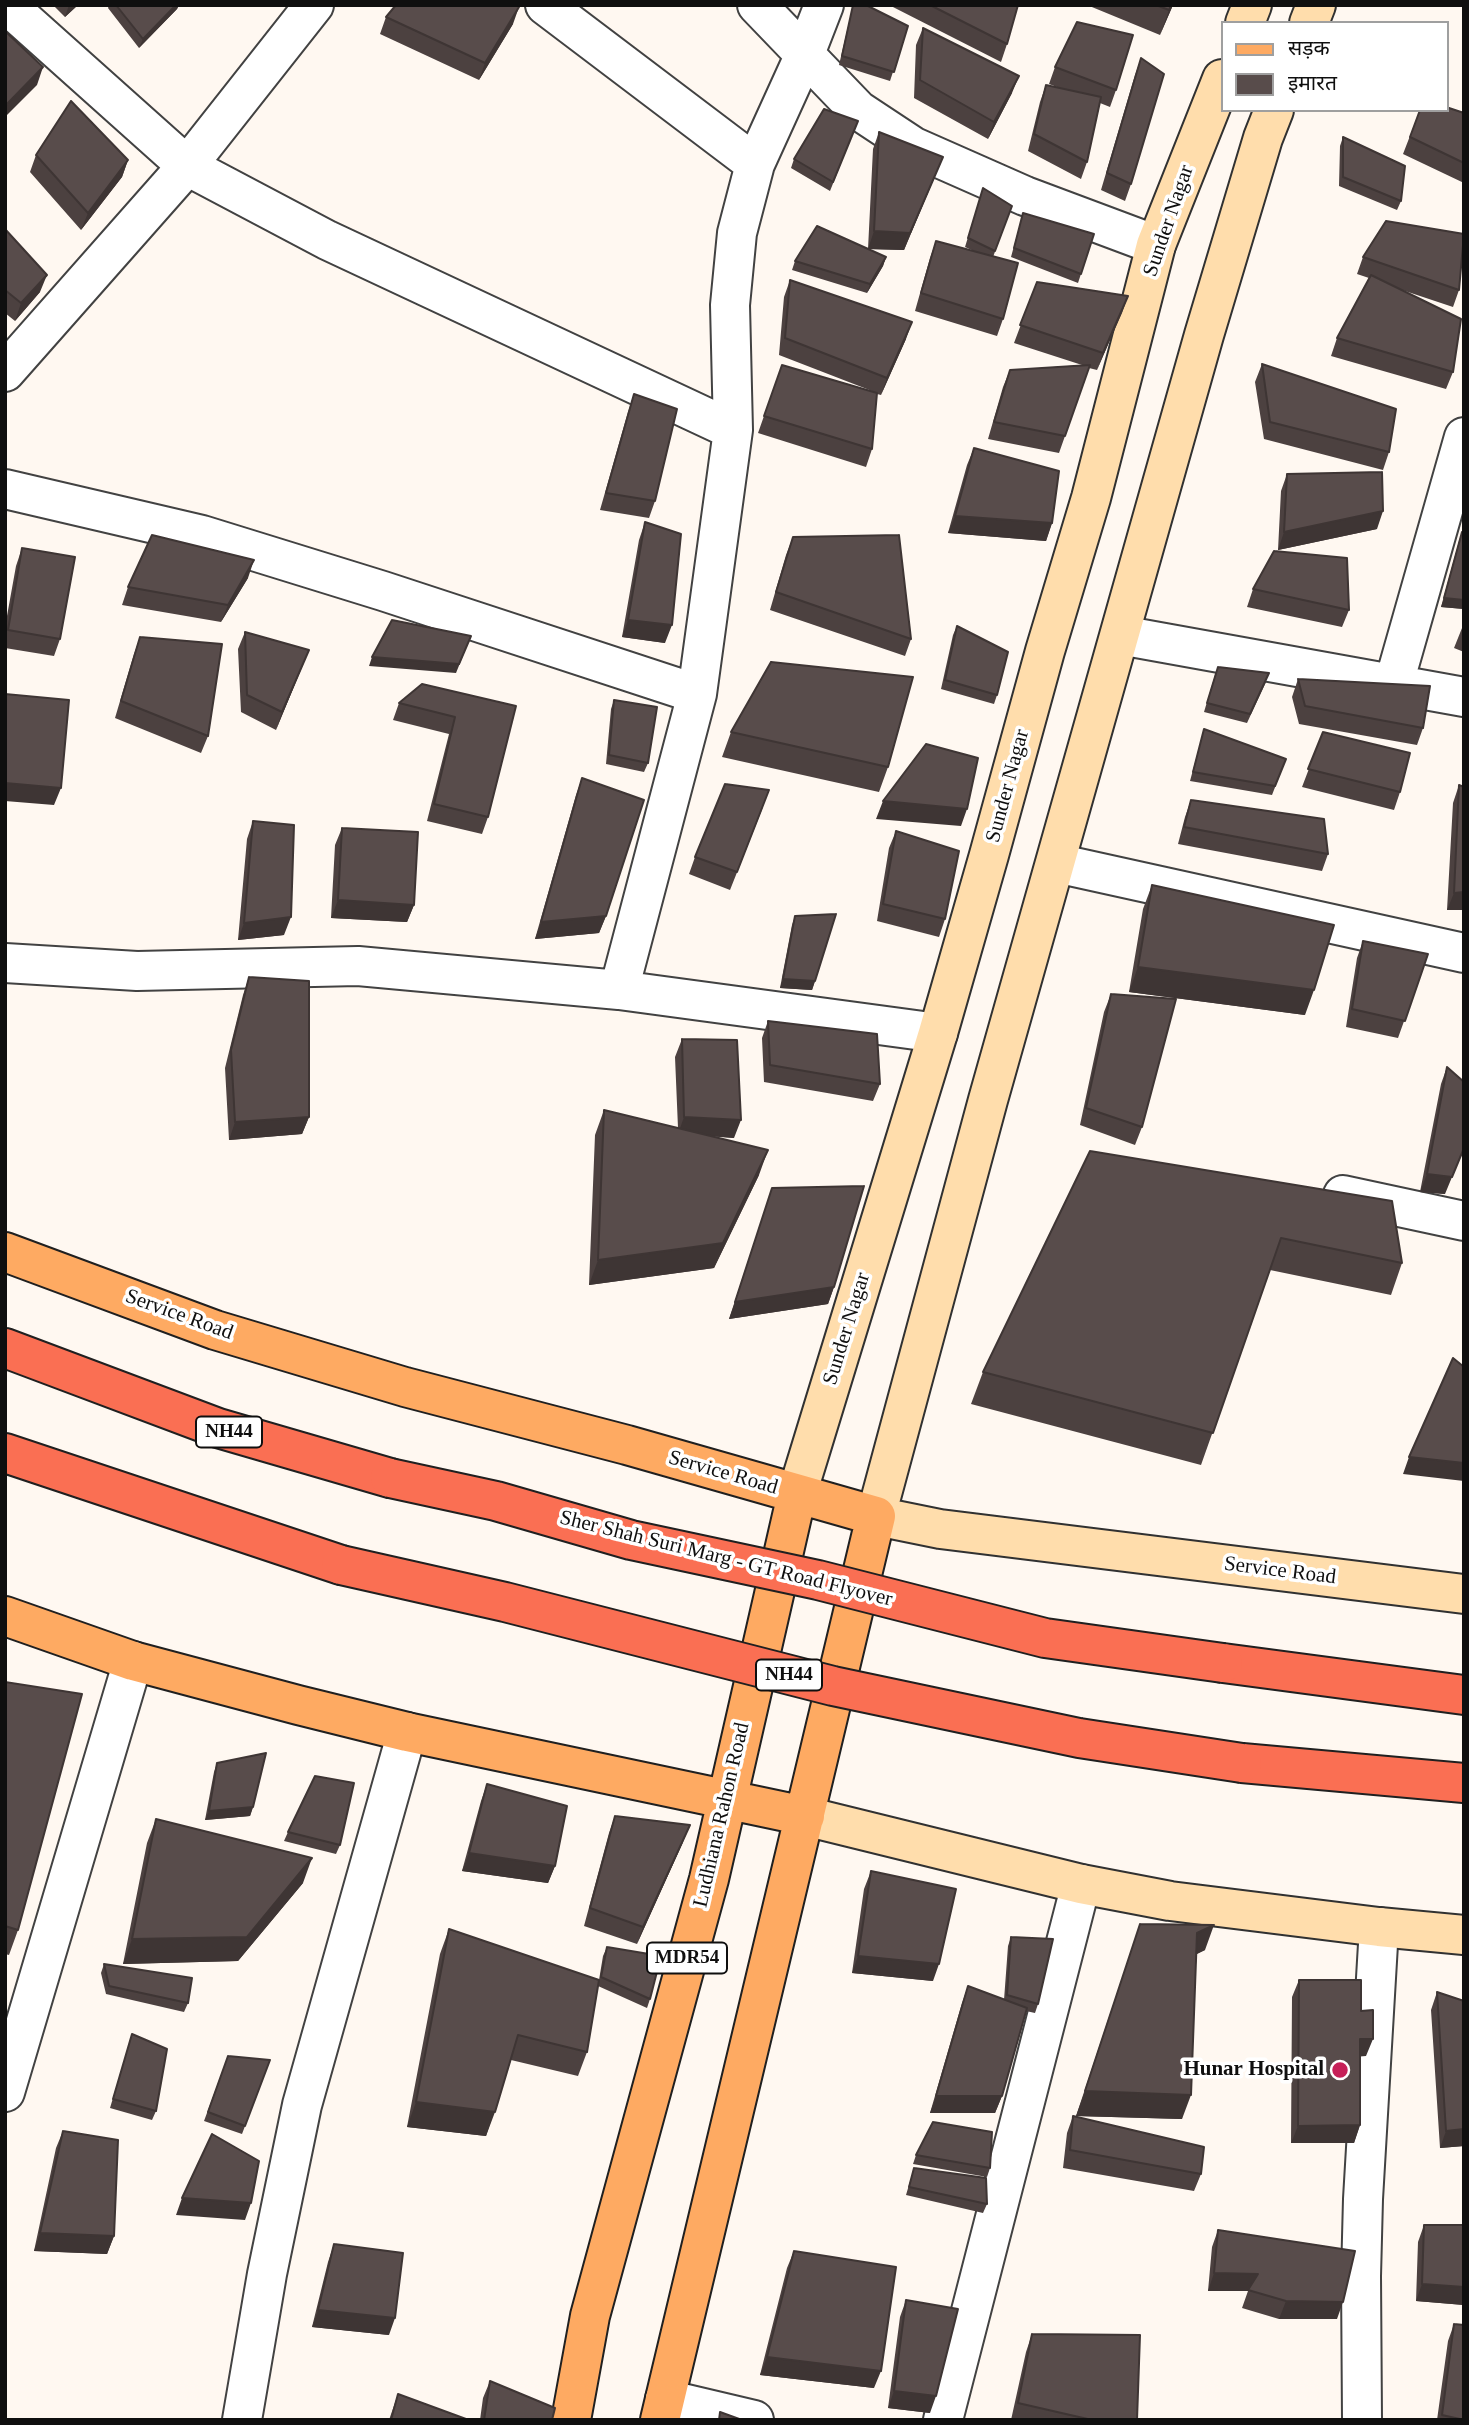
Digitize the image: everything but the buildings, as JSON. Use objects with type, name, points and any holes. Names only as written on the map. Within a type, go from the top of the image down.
[{"type":"highway","name":"Sher Shah Suri Marg - GT Road Flyover","points":[[5,1348],[218,1428],[390,1478],[496,1501],[631,1540],[818,1580],[1045,1638],[1464,1695]]},
{"type":"highway","name":"NH44","points":[[5,1453],[341,1565],[505,1602],[833,1686],[1079,1738],[1242,1763],[1464,1783]]},
{"type":"main road","name":"Service Road","points":[[5,1252],[215,1330],[405,1387],[627,1445],[876,1517]]},
{"type":"main road","name":"Ludhiana Rahon Road","points":[[571,2420],[590,2316],[705,1892],[797,1494]]},
{"type":"main road","points":[[663,2409],[876,1517]]},
{"type":"main road","points":[[5,1616],[133,1661],[298,1705],[407,1732],[805,1816]]},
{"type":"street","points":[[7,5],[187,166],[327,240],[733,430]]},
{"type":"street","points":[[5,372],[187,166],[314,5]]},
{"type":"street","points":[[545,5],[755,164]]},
{"type":"street","points":[[757,5],[858,110],[914,148],[1025,197],[1156,245]]},
{"type":"street","points":[[619,990],[697,694],[733,430],[730,305],[737,233],[755,164],[824,5]]},
{"type":"street","name":"Sunder Nagar","points":[[797,1494],[937,1033],[1091,498],[1156,245],[1220,84]]},
{"type":"street","points":[[876,1517],[1208,322],[1263,138],[1274,112]]},
{"type":"street","points":[[1394,683],[1464,437]]},
{"type":"street","points":[[5,489],[202,535],[383,590],[697,694]]},
{"type":"street","points":[[1120,635],[1464,697]]},
{"type":"street","points":[[1056,863],[1464,953]]},
{"type":"street","points":[[5,963],[137,971],[358,965],[619,990],[937,1033]]},
{"type":"street","points":[[1323,1191],[1464,1221]]},
{"type":"street","name":"Service Road","points":[[876,1517],[940,1529],[1464,1594]]},
{"type":"street","points":[[5,2092],[133,1661]]},
{"type":"street","points":[[242,2420],[267,2274],[302,2105],[407,1732]]},
{"type":"street","points":[[805,1816],[1081,1884],[1170,1901],[1464,1935]]},
{"type":"street","points":[[943,2420],[1081,1884]]},
{"type":"street","points":[[1362,2420],[1363,2199],[1379,1927]]},
{"type":"street","points":[[663,2409],[754,2420]]},
{"type":"place","name":"Hunar Hospital","points":[[1340,2070]]}]
